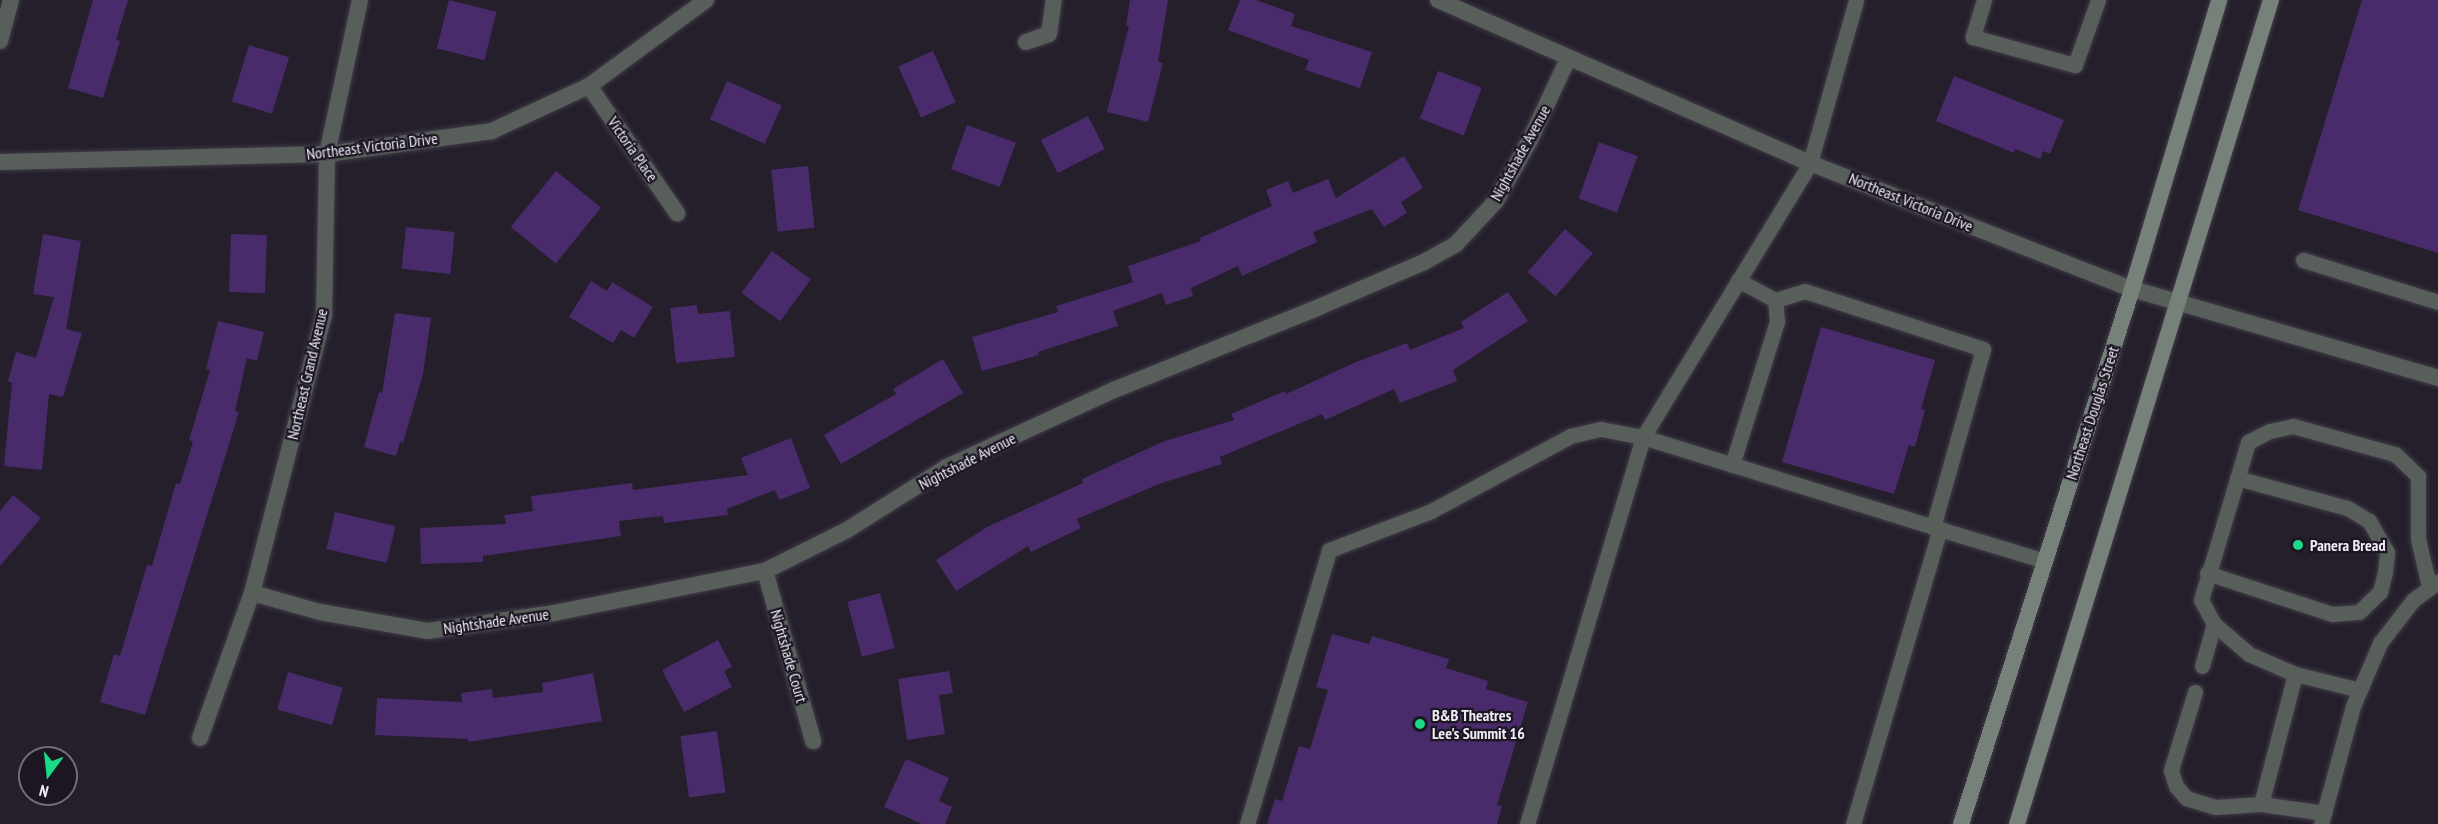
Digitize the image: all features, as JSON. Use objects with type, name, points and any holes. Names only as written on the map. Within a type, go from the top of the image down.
[{"type":"main road","name":"Northeast Douglas Street","points":[[1961,824],[2132,289],[2219,0]]},
{"type":"main road","points":[[2022,823],[2176,304],[2271,0]]},
{"type":"street","points":[[0,41],[11,0]]},
{"type":"street","name":"Northeast Grand Avenue","points":[[200,738],[252,593],[324,315],[327,154],[360,0]]},
{"type":"street","name":"Northeast Victoria Drive","points":[[0,162],[327,154],[492,131],[589,86],[706,0]]},
{"type":"street","points":[[1026,42],[1049,34],[1054,0]]},
{"type":"street","name":"Northeast Victoria Drive","points":[[1438,0],[1568,59],[1810,163],[2132,289],[2176,304],[2438,378]]},
{"type":"street","name":"Nightshade Avenue","points":[[252,593],[320,612],[428,631],[554,612],[765,571],[847,530],[947,467],[1114,390],[1320,307],[1424,262],[1456,244],[1496,201],[1530,140],[1568,59]]},
{"type":"street","name":"Victoria Place","points":[[589,86],[678,213]]},
{"type":"street","name":"Nightshade Court","points":[[765,571],[813,741]]},
{"type":"lane","points":[[1527,824],[1643,437],[1810,163],[1856,0]]},
{"type":"lane","points":[[1984,0],[1973,37],[2075,65],[2098,0]]},
{"type":"lane","points":[[2303,260],[2438,302]]},
{"type":"lane","points":[[1738,280],[1775,300],[1805,291],[1983,349],[1936,528],[1853,824]]},
{"type":"lane","points":[[1732,465],[1777,321],[1775,300]]},
{"type":"lane","points":[[2195,692],[2171,770],[2176,786],[2186,798],[2216,807],[2261,804],[2323,818],[2353,706],[2360,690],[2380,644],[2414,600],[2434,584],[2418,540],[2418,476],[2395,454],[2294,426],[2270,431],[2248,442],[2200,600],[2214,624],[2248,654],[2295,674],[2360,690]]},
{"type":"lane","points":[[1247,824],[1329,550],[1431,511],[1570,436],[1601,429],[1643,437],[2045,561]]},
{"type":"lane","points":[[2207,573],[2332,614],[2359,612],[2380,592],[2385,572],[2386,552],[2369,521],[2347,508],[2237,478]]},
{"type":"lane","points":[[2202,666],[2214,624]]},
{"type":"lane","points":[[2261,804],[2295,674]]},
{"type":"building","points":[[93,0],[128,0],[116,40],[120,41],[103,98],[68,88]]},
{"type":"building","points":[[449,0],[497,12],[484,60],[437,49]]},
{"type":"building","points":[[1130,0],[1168,0],[1158,62],[1163,63],[1148,122],[1107,112],[1129,26],[1126,25]]},
{"type":"building","points":[[1240,0],[1256,0],[1295,14],[1291,26],[1372,52],[1360,88],[1305,70],[1309,60],[1228,30]]},
{"type":"building","points":[[2362,0],[2438,0],[2438,253],[2298,210]]},
{"type":"building","points":[[249,45],[289,57],[272,114],[232,101]]},
{"type":"building","points":[[933,51],[956,102],[921,118],[898,66]]},
{"type":"building","points":[[1438,71],[1482,88],[1464,135],[1420,119]]},
{"type":"building","points":[[1954,76],[2064,120],[2050,154],[2043,151],[2040,159],[2015,149],[2014,153],[1936,121]]},
{"type":"building","points":[[727,81],[782,105],[765,144],[710,119]]},
{"type":"building","points":[[1088,116],[1105,149],[1058,173],[1041,140]]},
{"type":"building","points":[[967,125],[1016,143],[1000,187],[951,169]]},
{"type":"building","points":[[1599,142],[1638,156],[1617,212],[1578,198]]},
{"type":"building","points":[[1404,156],[1423,188],[1401,202],[1407,213],[1384,227],[1372,209],[1313,232],[1317,242],[1242,276],[1238,266],[1191,288],[1193,296],[1166,305],[1162,293],[1113,311],[1118,326],[1038,352],[1039,355],[982,371],[972,337],[1058,312],[1056,306],[1133,282],[1128,266],[1201,241],[1200,238],[1272,206],[1266,190],[1288,181],[1293,193],[1328,179],[1336,198]]},
{"type":"building","points":[[808,166],[814,228],[778,232],[771,170]]},
{"type":"building","points":[[556,171],[601,208],[556,263],[511,227]]},
{"type":"building","points":[[406,227],[455,232],[450,274],[402,269]]},
{"type":"building","points":[[1565,229],[1593,253],[1556,296],[1528,272]]},
{"type":"building","points":[[43,234],[81,241],[66,329],[82,333],[63,397],[49,394],[42,470],[4,466],[12,383],[8,381],[16,352],[36,358],[54,297],[33,294]]},
{"type":"building","points":[[231,234],[267,235],[265,293],[229,292]]},
{"type":"building","points":[[772,251],[811,279],[780,321],[741,293]]},
{"type":"building","points":[[591,281],[607,291],[612,282],[653,307],[634,338],[621,330],[613,343],[569,317]]},
{"type":"building","points":[[1508,292],[1528,321],[1453,370],[1457,381],[1400,403],[1394,389],[1325,420],[1322,414],[1220,457],[1222,464],[1159,484],[1077,519],[1081,528],[1031,552],[1028,546],[956,591],[936,560],[987,527],[1083,483],[1082,479],[1162,442],[1234,420],[1231,414],[1285,391],[1286,394],[1356,362],[1407,343],[1410,350],[1464,328],[1461,322]]},
{"type":"building","points":[[697,305],[698,314],[730,311],[735,357],[676,363],[670,308]]},
{"type":"building","points":[[395,313],[431,318],[423,374],[403,443],[400,442],[396,456],[364,447],[379,392],[382,393]]},
{"type":"building","points":[[218,321],[264,332],[257,361],[247,358],[235,411],[239,412],[145,715],[100,702],[114,654],[120,656],[147,565],[152,566],[176,483],[180,484],[193,442],[189,440],[210,370],[206,369]]},
{"type":"building","points":[[1821,327],[1935,360],[1921,409],[1925,410],[1915,447],[1909,445],[1894,494],[1782,462]]},
{"type":"building","points":[[943,359],[963,393],[841,464],[824,435],[896,394],[893,389]]},
{"type":"building","points":[[791,438],[810,488],[779,500],[775,490],[727,509],[728,515],[664,523],[663,516],[619,521],[621,536],[483,556],[483,562],[421,564],[420,528],[506,524],[504,515],[533,511],[531,496],[632,483],[633,490],[748,475],[741,458]]},
{"type":"building","points":[[13,495],[41,518],[0,566],[0,511]]},
{"type":"building","points":[[335,512],[395,526],[387,563],[326,549]]},
{"type":"building","points":[[880,593],[895,648],[862,657],[847,602]]},
{"type":"building","name":"B&B Theatres Lee's Summit 16","points":[[1332,634],[1369,644],[1372,636],[1449,659],[1446,668],[1488,681],[1486,689],[1528,702],[1497,805],[1502,806],[1497,824],[1267,824],[1275,799],[1282,801],[1299,746],[1310,749],[1328,690],[1316,687]]},
{"type":"building","points":[[718,640],[732,667],[724,671],[732,687],[684,712],[662,670]]},
{"type":"building","points":[[949,671],[953,693],[939,695],[945,734],[907,740],[898,679]]},
{"type":"building","points":[[288,672],[343,688],[332,725],[277,709]]},
{"type":"building","points":[[593,673],[602,721],[468,742],[468,739],[375,735],[377,698],[462,702],[461,693],[492,689],[493,698],[543,692],[542,683]]},
{"type":"building","points":[[717,731],[726,792],[689,798],[680,736]]},
{"type":"building","points":[[906,759],[949,778],[939,801],[952,807],[945,824],[922,824],[884,807]]},
{"type":"place","name":"Panera Bread","points":[[2298,545]]},
{"type":"place","name":"B&B Theatres Lee's Summit 16","points":[[1420,724]]}]
